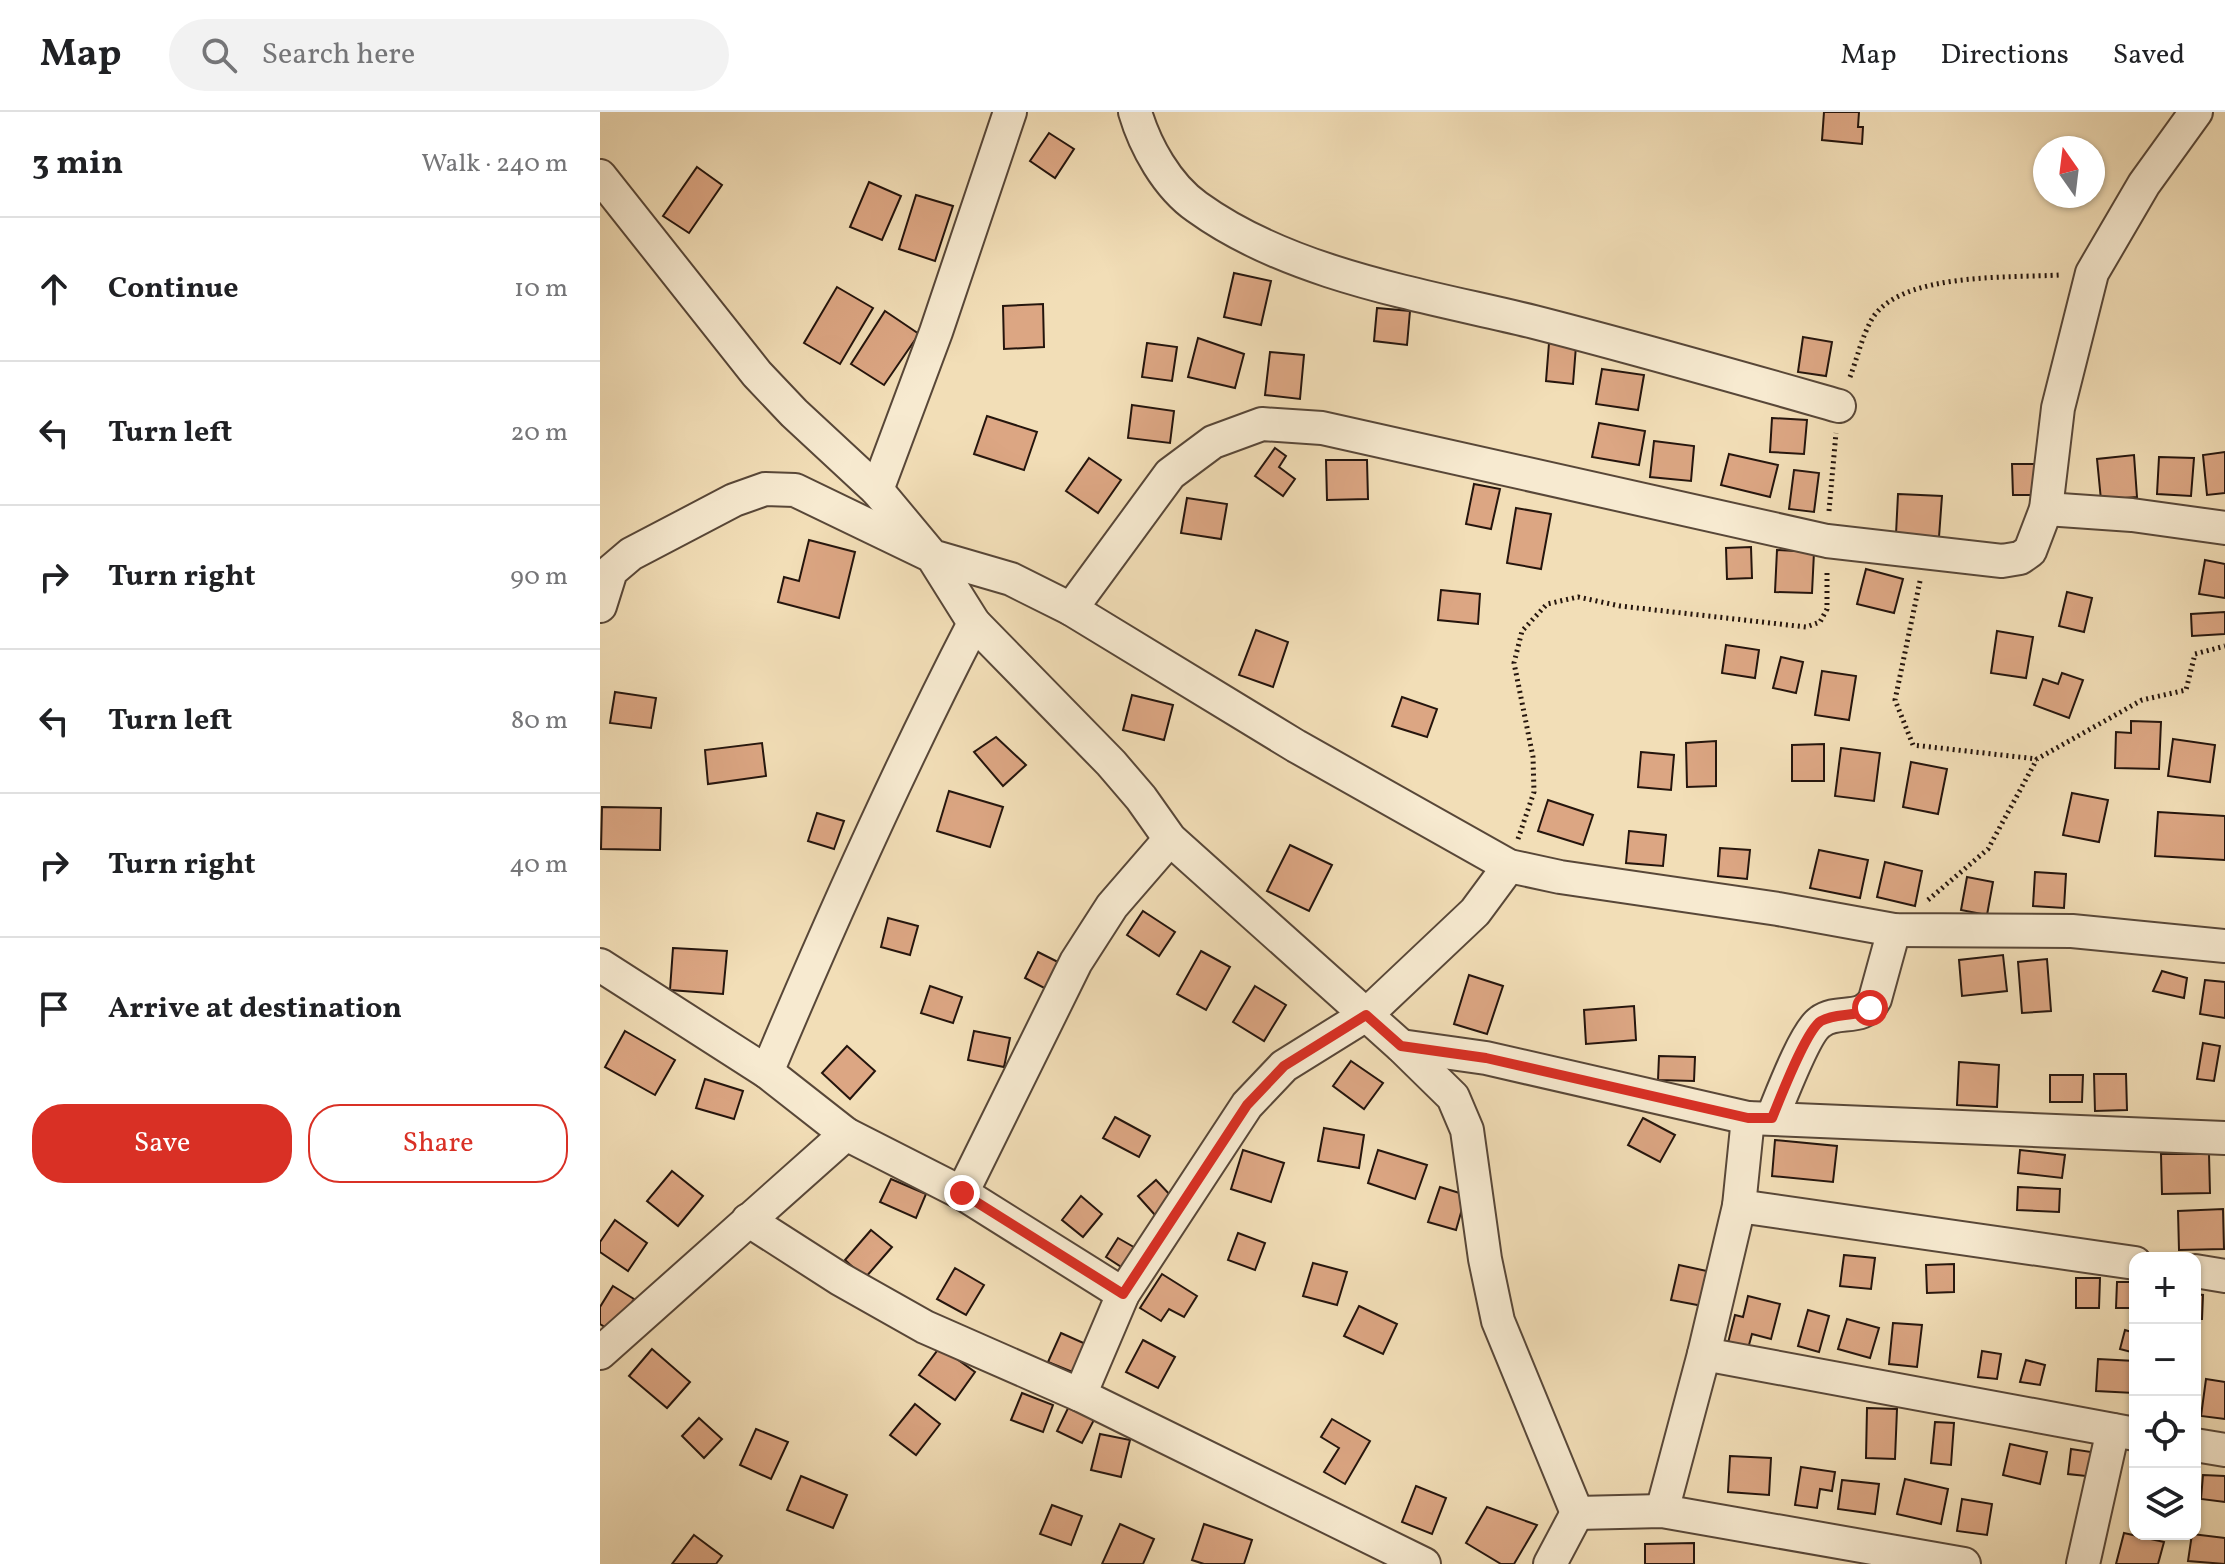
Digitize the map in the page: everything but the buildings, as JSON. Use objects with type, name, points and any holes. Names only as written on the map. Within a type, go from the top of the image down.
[{"type":"street","points":[[877,490],[936,332],[1010,112]]},
{"type":"street","points":[[1135,112],[1141,132],[1158,165],[1194,205],[1239,234],[1307,265],[1611,342],[1839,406]]},
{"type":"street","points":[[1071,609],[1170,474],[1213,442],[1262,424],[1322,428],[1827,541],[2002,561],[2020,558],[2030,551],[2046,509],[2058,408],[2092,273],[2144,184],[2196,112]]},
{"type":"street","points":[[600,176],[757,374],[877,490],[932,556],[974,623],[1111,763],[1170,839],[1401,1046],[1453,1097],[1467,1130],[1485,1259],[1498,1321],[1577,1513]]},
{"type":"street","points":[[600,606],[611,571],[631,554],[734,500],[765,489],[795,490],[932,556],[1011,579],[1071,609],[1296,746],[1509,866],[1560,877],[1778,909],[1894,930],[2072,931],[2225,946]]},
{"type":"street","points":[[2046,509],[2132,515],[2225,528]]},
{"type":"street","points":[[767,1072],[896,778],[974,623]]},
{"type":"street","points":[[962,1193],[1076,962],[1112,906],[1170,839]]},
{"type":"street","points":[[1080,1395],[1123,1294],[1247,1105],[1284,1066],[1366,1015],[1475,912],[1509,866]]},
{"type":"street","points":[[1662,1511],[1704,1354],[1760,1118],[1819,1022],[1860,1014],[1870,1008],[1894,930]]},
{"type":"street","points":[[600,965],[767,1072],[846,1134],[962,1193],[1123,1294]]},
{"type":"street","points":[[1401,1046],[1486,1058],[1760,1118],[2225,1138]]},
{"type":"street","points":[[600,1353],[846,1134]]},
{"type":"street","points":[[1739,1206],[2129,1262]]},
{"type":"street","points":[[748,1220],[840,1279],[925,1327],[1080,1395],[1424,1564]]},
{"type":"street","points":[[2201,1272],[2225,1276]]},
{"type":"street","points":[[1704,1354],[2124,1432],[2083,1564]]},
{"type":"street","points":[[2201,1446],[2225,1450]]},
{"type":"street","points":[[1577,1513],[1662,1511],[1964,1564]]},
{"type":"street","points":[[1550,1564],[1577,1513]]},
{"type":"path","points":[[1509,866],[1534,792],[1533,757],[1514,663],[1522,631],[1547,604],[1578,597],[1620,606],[1806,627],[1820,622],[1827,609],[1827,541],[1839,406],[1873,317],[1897,296],[1946,282],[2092,273]]},
{"type":"path","points":[[1925,553],[1895,700],[1913,745],[2037,759]]},
{"type":"path","points":[[1894,930],[1988,849],[2037,759],[2142,700],[2186,690],[2195,654],[2225,646]]},
{"type":"route","points":[[962,1193],[1123,1294],[1247,1105],[1284,1066],[1366,1015],[1401,1046],[1450,1051],[1573,1076],[1748,1118],[1772,1118],[1809,1035],[1819,1022],[1860,1014],[1870,1008]]}]
